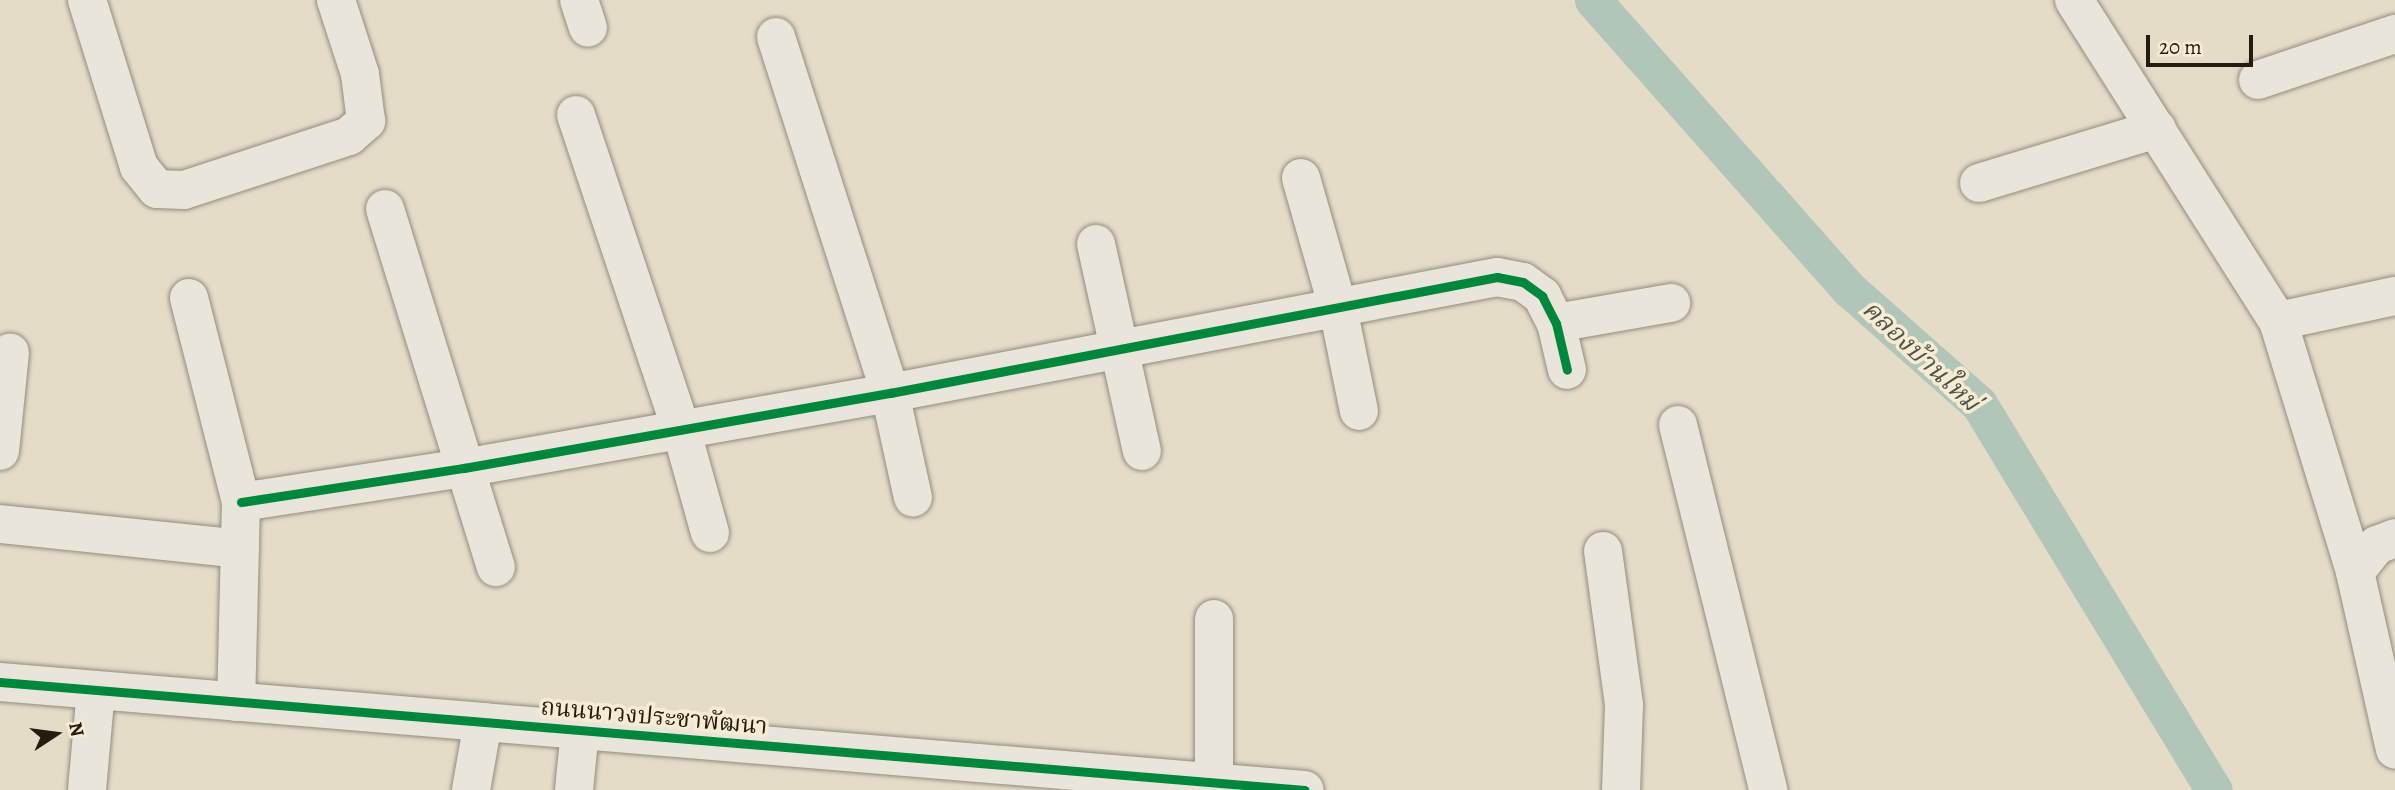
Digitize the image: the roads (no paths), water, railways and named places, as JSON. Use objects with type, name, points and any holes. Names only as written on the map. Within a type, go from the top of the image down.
[{"type":"street","points":[[87,0],[139,167],[157,188],[184,190],[349,136],[366,121],[360,74],[336,0]]},
{"type":"street","points":[[2074,0],[2278,321],[2355,572],[2395,750]]},
{"type":"street","points":[[2258,80],[2395,34]]},
{"type":"street","points":[[776,37],[890,393],[913,498]]},
{"type":"street","points":[[576,116],[681,429],[710,533]]},
{"type":"street","points":[[1979,183],[2157,129]]},
{"type":"street","points":[[1301,178],[1338,308],[1359,411]]},
{"type":"street","points":[[385,209],[496,567]]},
{"type":"street","points":[[1096,244],[1142,451]]},
{"type":"street","points":[[241,502],[464,468],[890,393],[1497,277],[1523,282],[1542,296],[1556,323],[1567,370]]},
{"type":"street","points":[[2278,321],[2395,296]]},
{"type":"street","points":[[189,298],[241,502],[236,702]]},
{"type":"street","points":[[1556,323],[1671,303]]},
{"type":"street","points":[[0,451],[10,353]]},
{"type":"street","points":[[1678,425],[1768,790]]},
{"type":"street","points":[[0,523],[240,548]]},
{"type":"street","points":[[2355,572],[2378,545],[2395,538]]},
{"type":"street","points":[[1603,551],[1624,705],[1621,790]]},
{"type":"street","points":[[1214,619],[1214,783]]},
{"type":"street","name":"ถนนนาวงประชาพัฒนา","points":[[0,682],[579,730],[931,775],[1214,783],[1305,790]]},
{"type":"street","points":[[87,790],[96,690]]},
{"type":"street","points":[[471,790],[483,722]]},
{"type":"street","points":[[574,790],[579,730]]},
{"type":"waterway","name":"คลองบ้านใหม่","points":[[1593,0],[1850,290],[1979,404],[2214,790]]}]
